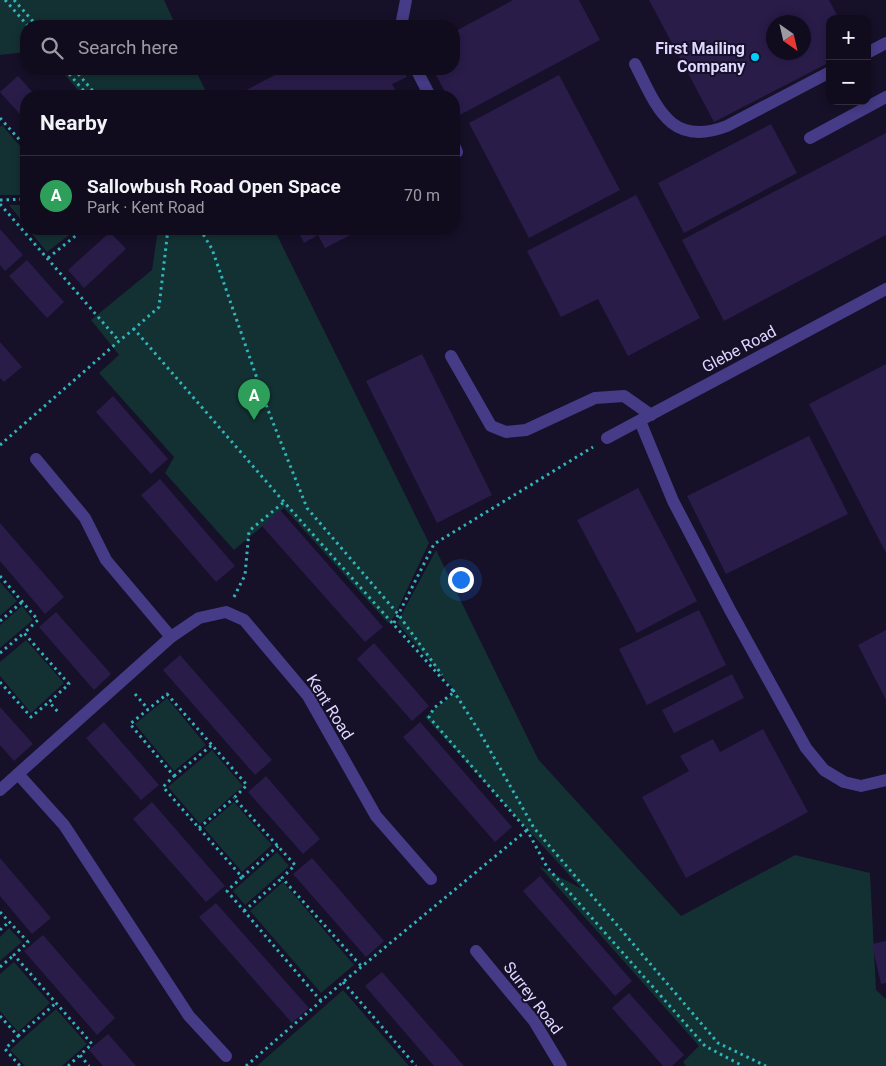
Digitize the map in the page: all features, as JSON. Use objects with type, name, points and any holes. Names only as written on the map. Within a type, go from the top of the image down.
[{"type":"street","points":[[402,20],[406,0]]},
{"type":"street","points":[[871,51],[886,43]]},
{"type":"street","points":[[635,64],[667,120],[675,127],[690,132],[713,131],[727,126],[826,74]]},
{"type":"street","points":[[419,75],[427,90]]},
{"type":"street","points":[[810,138],[886,97]]},
{"type":"street","name":"Glebe Road","points":[[607,438],[886,289]]},
{"type":"street","points":[[451,356],[491,426],[506,432],[526,430],[595,398],[624,396],[645,418],[673,501],[806,748],[824,770],[844,782],[860,786],[886,780]]},
{"type":"street","points":[[36,459],[85,518],[106,560],[171,637]]},
{"type":"street","points":[[0,790],[171,637],[199,618],[226,612]]},
{"type":"street","name":"Kent Road","points":[[226,612],[244,620],[308,696],[376,816],[431,879]]},
{"type":"street","points":[[18,774],[64,825],[189,1016],[226,1056]]},
{"type":"street","name":"Surrey Road","points":[[476,951],[534,1021],[561,1066]]},
{"type":"path","points":[[5,0],[23,20]]},
{"type":"path","points":[[14,0],[32,20]]},
{"type":"path","points":[[70,75],[83,90]]},
{"type":"path","points":[[79,75],[93,90]]},
{"type":"path","points":[[0,118],[20,139]]},
{"type":"path","points":[[0,200],[20,200]]},
{"type":"path","points":[[0,204],[20,226]]},
{"type":"path","points":[[28,235],[119,340]]},
{"type":"path","points":[[48,258],[77,235]]},
{"type":"path","points":[[0,445],[159,307],[167,235]]},
{"type":"path","points":[[204,235],[212,249],[268,410],[307,508],[398,614],[454,692],[479,731],[534,828],[718,1043],[766,1066]]},
{"type":"path","points":[[134,329],[284,502],[454,692]]},
{"type":"path","points":[[394,623],[434,544],[607,438]]},
{"type":"path","points":[[226,612],[246,575],[249,531],[284,502]]},
{"type":"path","points":[[0,576],[38,620],[0,653]]},
{"type":"path","points":[[0,620],[22,602]]},
{"type":"path","points":[[0,682],[31,717],[69,684],[24,633]]},
{"type":"path","points":[[454,692],[434,708],[429,717],[527,830],[547,867],[705,1046],[743,1066]]},
{"type":"path","points":[[174,776],[130,724],[167,694],[247,785],[199,828]]},
{"type":"path","points":[[49,702],[72,727]]},
{"type":"path","points":[[212,745],[163,787],[242,877]]},
{"type":"path","points":[[234,798],[295,865],[244,911]]},
{"type":"path","points":[[246,1066],[527,830]]},
{"type":"path","points":[[278,846],[227,891],[322,1001]]},
{"type":"path","points":[[282,878],[362,967]]},
{"type":"path","points":[[0,912],[28,942],[0,966]]},
{"type":"path","points":[[0,930],[9,922]]},
{"type":"path","points":[[14,954],[92,1044],[68,1066]]},
{"type":"path","points":[[344,982],[416,1066]]},
{"type":"path","points":[[20,1066],[5,1049],[56,1003]]},
{"type":"path","points":[[0,1016],[18,1036]]},
{"type":"path","points":[[80,1055],[89,1066]]},
{"type":"green space","points":[[0,0],[164,0],[173,20],[20,20],[20,53],[0,55]]},
{"type":"green space","points":[[65,75],[198,75],[205,90],[78,90]]},
{"type":"green space","points":[[2,125],[20,146],[20,195],[0,195],[0,127]]},
{"type":"green space","points":[[9,205],[20,205],[20,219]]},
{"type":"green space","points":[[33,235],[69,235],[47,252]]},
{"type":"green space","points":[[157,235],[277,235],[429,543],[394,617],[388,623],[284,508],[234,550],[165,473],[174,457],[99,373],[119,355],[91,320],[152,270]]},
{"type":"green space","points":[[436,550],[538,759],[681,916],[795,855],[870,873],[876,990],[886,999],[886,1066],[686,1066],[683,1062],[699,1046],[539,866],[582,889],[425,717],[456,692],[397,623]]},
{"type":"green space","points":[[0,582],[17,601],[0,616]]},
{"type":"green space","points":[[22,606],[33,620],[0,648],[0,625]]},
{"type":"green space","points":[[26,640],[64,683],[31,713],[0,676],[0,662]]},
{"type":"green space","points":[[167,698],[206,745],[174,771],[135,724]]},
{"type":"green space","points":[[212,750],[243,786],[200,824],[168,787]]},
{"type":"green space","points":[[234,802],[272,845],[242,872],[204,828]]},
{"type":"green space","points":[[277,852],[289,866],[245,905],[233,891]]},
{"type":"green space","points":[[283,882],[354,965],[321,993],[250,911]]},
{"type":"green space","points":[[9,928],[22,942],[0,961],[0,937]]},
{"type":"green space","points":[[14,962],[50,1003],[18,1032],[0,1011],[0,974]]},
{"type":"green space","points":[[343,990],[409,1066],[257,1066]]},
{"type":"green space","points":[[56,1009],[87,1044],[62,1066],[25,1066],[10,1050]]},
{"type":"building","points":[[513,0],[579,0],[600,40],[460,115],[460,90],[444,90],[436,75],[460,75],[460,29]]},
{"type":"building","name":"First Mailing Company","points":[[649,0],[829,0],[837,15],[826,15],[826,64],[714,122]]},
{"type":"building","points":[[275,75],[406,75],[407,77],[392,84],[396,90],[246,90]]},
{"type":"building","points":[[559,75],[620,190],[529,238],[469,123]]},
{"type":"building","points":[[18,76],[31,90],[20,90],[20,114],[0,92]]},
{"type":"building","points":[[771,124],[797,173],[684,233],[658,183]]},
{"type":"building","points":[[886,133],[886,235],[724,321],[682,240]]},
{"type":"building","points":[[636,195],[700,318],[628,356],[598,299],[561,317],[527,251]]},
{"type":"building","points":[[0,229],[23,255],[5,271],[0,265]]},
{"type":"building","points":[[107,235],[113,235],[126,249],[84,288],[68,270]]},
{"type":"building","points":[[300,235],[318,235],[304,243]]},
{"type":"building","points":[[318,235],[350,235],[325,248]]},
{"type":"building","points":[[27,260],[64,302],[47,318],[9,276]]},
{"type":"building","points":[[0,342],[22,367],[4,382],[0,378]]},
{"type":"building","points":[[422,354],[492,495],[437,523],[366,381]]},
{"type":"building","points":[[886,364],[886,553],[809,404]]},
{"type":"building","points":[[113,396],[168,459],[151,474],[96,412]]},
{"type":"building","points":[[809,436],[848,514],[726,574],[687,496]]},
{"type":"building","points":[[160,479],[235,566],[216,582],[141,495]]},
{"type":"building","points":[[638,488],[697,601],[637,633],[577,520]]},
{"type":"building","points":[[280,510],[383,627],[365,642],[262,526]]},
{"type":"building","points":[[0,523],[64,597],[45,614],[0,561]]},
{"type":"building","points":[[699,610],[726,665],[647,705],[619,649]]},
{"type":"building","points":[[56,612],[111,674],[94,690],[39,627]]},
{"type":"building","points":[[886,630],[886,700],[858,645]]},
{"type":"building","points":[[374,643],[429,706],[412,721],[357,659]]},
{"type":"building","points":[[180,655],[272,760],[255,775],[163,670]]},
{"type":"building","points":[[732,674],[744,698],[674,733],[662,710]]},
{"type":"building","points":[[0,707],[33,744],[14,761],[0,745]]},
{"type":"building","points":[[104,722],[159,785],[141,800],[86,738]]},
{"type":"building","points":[[420,722],[512,827],[495,842],[403,737]]},
{"type":"building","points":[[763,729],[808,812],[686,878],[642,797],[689,771],[680,756],[713,739],[720,752]]},
{"type":"building","points":[[266,776],[320,839],[303,854],[248,792]]},
{"type":"building","points":[[152,802],[225,886],[206,902],[133,819]]},
{"type":"building","points":[[0,858],[51,918],[32,934],[0,896]]},
{"type":"building","points":[[312,858],[384,941],[366,957],[293,874]]},
{"type":"building","points":[[540,876],[632,981],[615,996],[523,891]]},
{"type":"building","points":[[216,903],[309,1008],[292,1023],[199,917]]},
{"type":"building","points":[[43,935],[115,1018],[97,1035],[24,951]]},
{"type":"building","points":[[886,941],[886,983],[881,984],[872,944]]},
{"type":"building","points":[[382,972],[464,1066],[434,1066],[365,986]]},
{"type":"building","points":[[629,993],[684,1055],[672,1066],[663,1066],[612,1008]]},
{"type":"building","points":[[108,1034],[136,1066],[103,1066],[89,1050]]},
{"type":"place","name":"First Mailing Company","points":[[755,57]]},
{"type":"place","name":"Sallowbush Road Open Space","points":[[254,420]]}]
